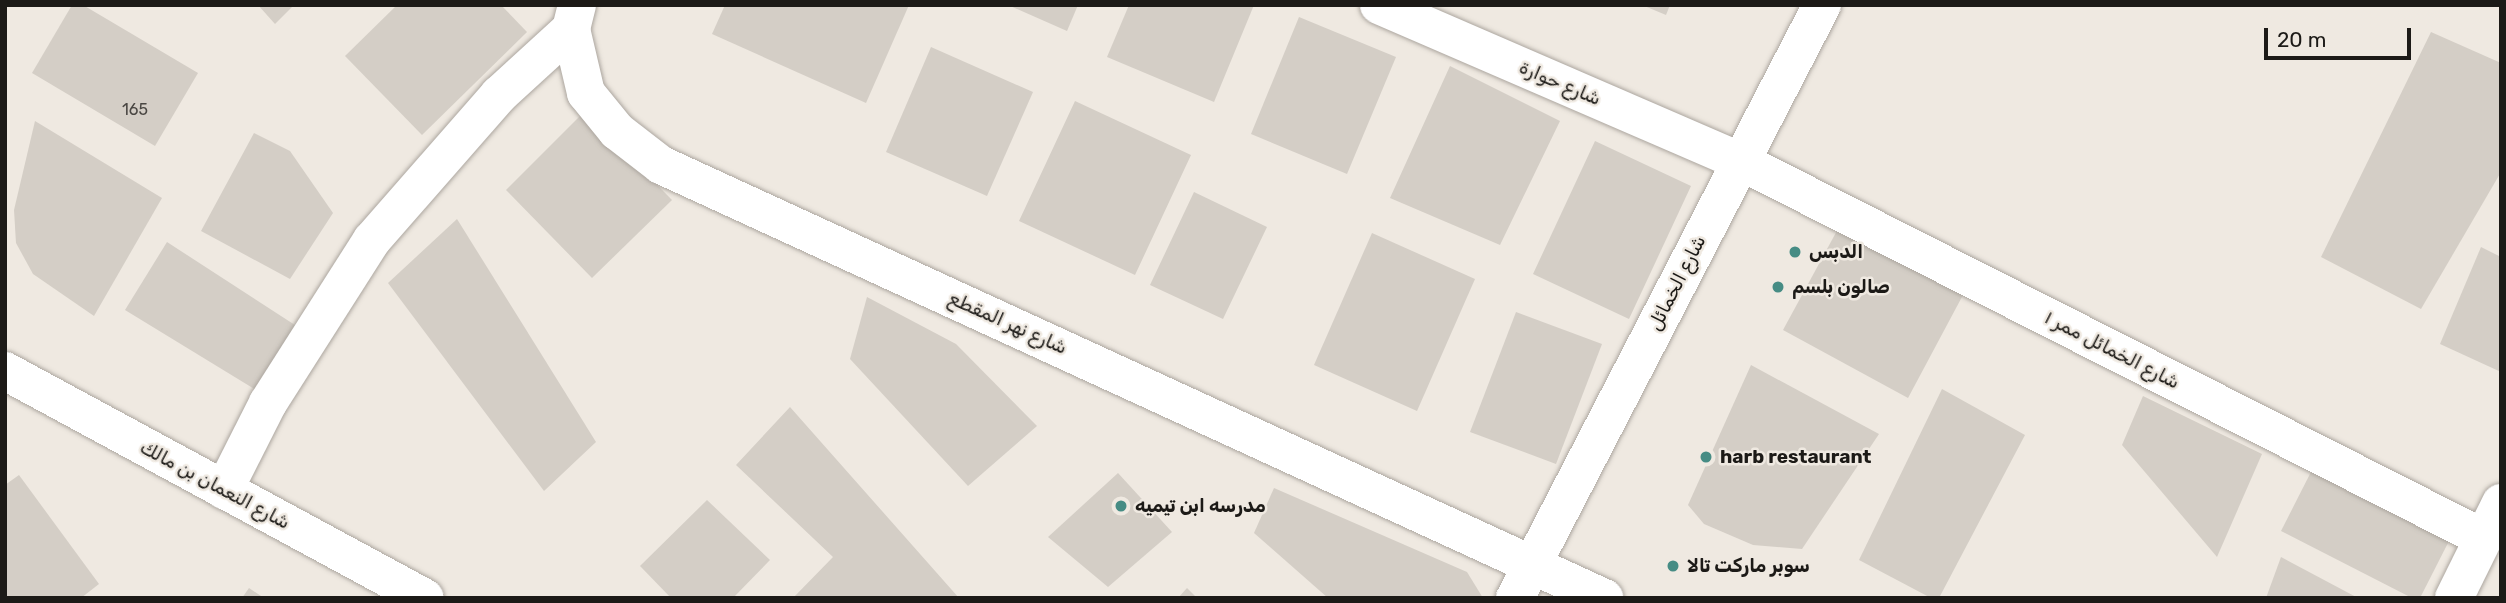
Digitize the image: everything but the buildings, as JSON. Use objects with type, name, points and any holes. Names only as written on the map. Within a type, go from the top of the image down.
[{"type":"street","name":"شارع حوارة","points":[[1379,5],[1740,161]]},
{"type":"street","name":"شارع الخمائل","points":[[1515,598],[1822,5]]},
{"type":"street","points":[[224,490],[289,368],[372,240],[499,95],[573,17]]},
{"type":"street","name":"شارع نهر المقطع","points":[[573,17],[586,93],[617,131],[661,164],[1533,562]]},
{"type":"street","name":"شارع الخمائل ممر ١","points":[[1740,161],[2483,538]]},
{"type":"street","name":"شارع النعمان بن مالك","points":[[5,371],[425,598]]},
{"type":"street","points":[[2454,598],[2501,503]]},
{"type":"street","points":[[1533,562],[1604,598]]},
{"type":"place","name":"الدبس","points":[[1795,252]]},
{"type":"place","name":"صالون بلسم","points":[[1778,287]]},
{"type":"place","name":"harb restaurant","points":[[1706,457]]},
{"type":"place","name":"مدرسه ابن تيميه","points":[[1121,506]]},
{"type":"place","name":"سوبر ماركت تالا","points":[[1673,566]]}]
